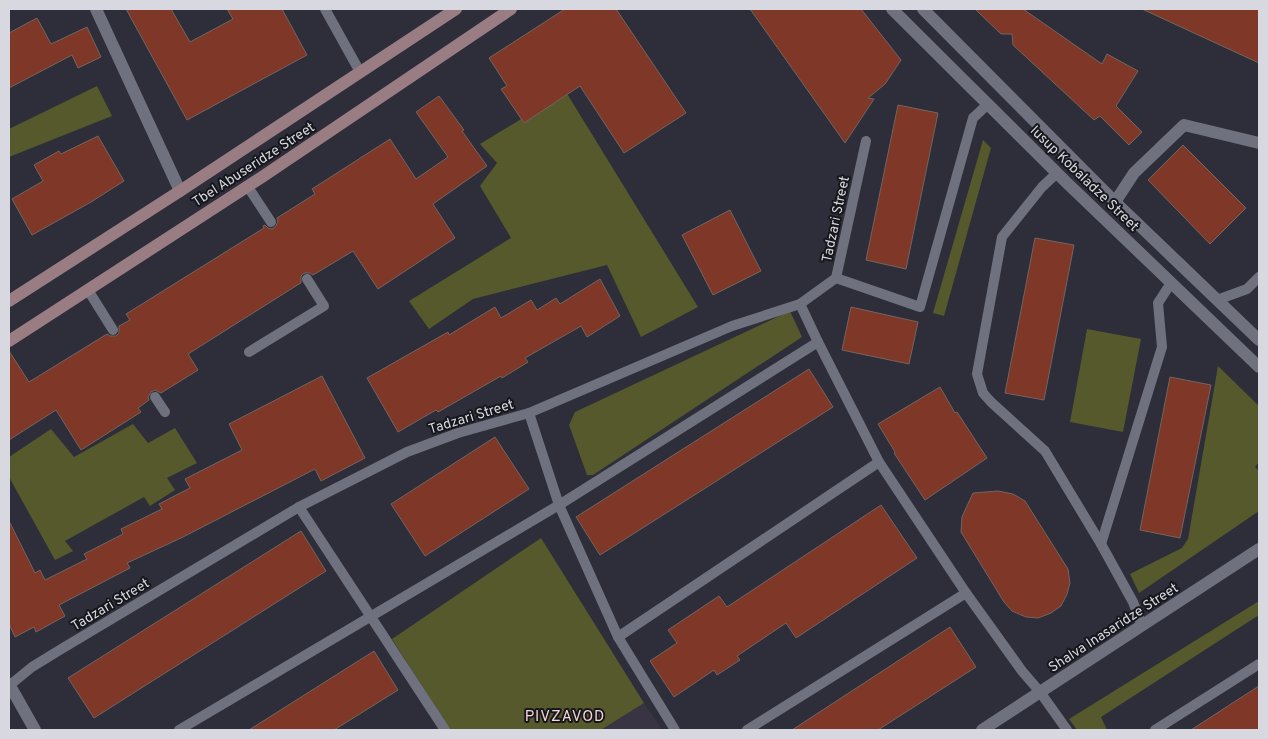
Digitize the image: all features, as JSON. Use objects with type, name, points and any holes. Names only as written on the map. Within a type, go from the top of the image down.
[{"type":"main road","name":"Tbel Abuseridze Street","points":[[9,302],[456,9]]},
{"type":"main road","name":"Tbel Abuseridze Street","points":[[9,341],[248,186],[511,9]]},
{"type":"street","points":[[96,9],[180,191]]},
{"type":"street","name":"Iusup Kobaladze Street","points":[[892,9],[1057,173],[1259,367]]},
{"type":"street","name":"Iusup Kobaladze Street","points":[[923,9],[1115,202],[1259,340]]},
{"type":"street","points":[[1115,202],[1134,173],[1184,125],[1259,143]]},
{"type":"street","name":"Shalva Inasaridze Street","points":[[982,730],[1259,549]]},
{"type":"street","points":[[9,684],[35,730]]},
{"type":"lane","points":[[327,10],[360,72]]},
{"type":"lane","points":[[836,278],[920,307],[973,118],[988,104]]},
{"type":"lane","name":"Tadzari Street","points":[[9,684],[55,652],[299,507],[407,452],[458,433],[529,413],[732,326],[800,304],[836,278],[866,140]]},
{"type":"lane","points":[[1057,173],[1042,187],[1002,237],[977,374],[983,393],[1045,451],[1101,544],[1133,602],[1142,626]]},
{"type":"lane","points":[[248,186],[271,222]]},
{"type":"lane","points":[[1217,300],[1247,289],[1259,277]]},
{"type":"lane","points":[[249,352],[324,306],[307,279]]},
{"type":"lane","points":[[1101,544],[1162,347],[1158,303],[1171,282]]},
{"type":"lane","points":[[88,290],[113,330]]},
{"type":"lane","points":[[800,304],[879,462],[966,593],[1067,730]]},
{"type":"lane","points":[[179,730],[559,505],[818,342]]},
{"type":"lane","points":[[155,396],[165,412]]},
{"type":"lane","points":[[529,413],[559,505],[618,637],[675,730]]},
{"type":"lane","points":[[618,637],[879,462]]},
{"type":"lane","points":[[299,507],[445,730]]},
{"type":"lane","points":[[747,730],[966,593]]},
{"type":"lane","points":[[1155,730],[1259,664]]},
{"type":"shaded area","points":[[644,703],[662,730],[602,730]]},
{"type":"green space","points":[[97,86],[112,116],[9,157],[9,129]]},
{"type":"green space","points":[[566,92],[698,307],[641,337],[607,265],[473,299],[429,329],[409,301],[511,238],[480,186],[497,163],[480,144]]},
{"type":"green space","points":[[983,140],[991,148],[944,316],[933,313]]},
{"type":"green space","points":[[790,311],[802,337],[593,475],[587,475],[569,425],[575,412]]},
{"type":"green space","points":[[1087,329],[1141,339],[1123,432],[1070,422]]},
{"type":"green space","points":[[1218,366],[1259,406],[1259,462],[1255,467],[1259,471],[1259,511],[1139,593],[1130,574],[1182,548],[1188,539]]},
{"type":"green space","points":[[133,424],[148,443],[175,428],[197,463],[167,478],[175,490],[150,506],[144,497],[65,541],[73,551],[55,560],[9,477],[9,457],[51,429],[74,457]]},
{"type":"green space","points":[[541,538],[644,703],[601,730],[450,730],[392,639]]},
{"type":"green space","points":[[1259,601],[1259,615],[1101,717],[1107,730],[1077,730],[1069,719]]},
{"type":"building","points":[[126,9],[171,9],[190,42],[233,19],[227,9],[282,9],[307,55],[187,120]]},
{"type":"building","points":[[565,9],[616,9],[686,113],[624,153],[580,86],[524,123],[501,89],[507,86],[489,58]]},
{"type":"building","points":[[750,9],[861,9],[901,60],[885,84],[868,98],[874,99],[845,143]]},
{"type":"building","points":[[975,9],[1023,9],[1102,64],[1107,54],[1138,71],[1116,106],[1142,132],[1129,145],[1100,116],[1094,120],[1013,45],[1012,34],[1001,34]]},
{"type":"building","points":[[1142,9],[1259,9],[1259,63]]},
{"type":"building","points":[[37,18],[51,44],[87,27],[101,57],[78,68],[72,55],[9,88],[9,33]]},
{"type":"building","points":[[439,96],[487,166],[433,204],[455,238],[378,289],[353,251],[313,275],[304,273],[301,276],[301,283],[188,354],[198,370],[161,393],[155,390],[151,392],[148,397],[149,400],[138,408],[141,412],[81,450],[56,410],[9,440],[9,351],[29,382],[107,334],[116,336],[119,333],[119,326],[130,320],[126,314],[264,228],[263,226],[265,225],[272,229],[278,222],[277,218],[315,194],[312,189],[390,139],[416,179],[448,157],[416,112]]},
{"type":"building","points":[[898,105],[938,113],[906,269],[866,260]]},
{"type":"building","points":[[98,136],[124,181],[32,235],[12,199],[43,181],[34,165],[59,151],[61,154]]},
{"type":"building","points":[[1183,145],[1246,208],[1210,244],[1148,180]]},
{"type":"building","points":[[730,210],[761,271],[713,295],[682,235]]},
{"type":"building","points":[[1035,238],[1074,245],[1044,400],[1005,393]]},
{"type":"building","points":[[600,279],[620,316],[587,337],[581,326],[525,358],[528,362],[502,378],[501,376],[438,412],[436,410],[398,432],[367,378],[448,332],[449,335],[495,307],[501,318],[531,300],[537,310],[556,298],[560,304]]},
{"type":"building","points":[[851,307],[918,322],[909,364],[842,350]]},
{"type":"building","points":[[809,369],[833,407],[600,555],[576,517]]},
{"type":"building","points":[[322,376],[365,458],[321,481],[315,469],[183,537],[127,563],[130,568],[59,605],[65,616],[36,632],[34,627],[15,637],[9,624],[9,521],[35,573],[40,570],[45,580],[87,559],[84,554],[123,534],[121,529],[162,509],[159,504],[190,488],[185,479],[242,450],[229,424]]},
{"type":"building","points":[[1170,377],[1211,385],[1180,538],[1140,530]]},
{"type":"building","points":[[940,387],[955,413],[957,412],[987,458],[925,500],[894,453],[878,424]]},
{"type":"building","points":[[495,437],[529,489],[425,556],[391,504]]},
{"type":"building","points":[[998,491],[1013,494],[1025,501],[1068,569],[1070,583],[1061,606],[1051,613],[1038,618],[1026,617],[1012,611],[1004,602],[961,532],[962,517],[973,493]]},
{"type":"building","points":[[881,505],[917,558],[796,638],[786,623],[737,656],[740,660],[717,675],[714,670],[674,697],[650,661],[677,643],[668,630],[719,596],[727,607]]},
{"type":"building","points":[[301,531],[326,571],[94,718],[68,678]]},
{"type":"building","points":[[950,627],[976,667],[878,730],[792,730]]},
{"type":"building","points":[[374,651],[398,690],[334,730],[249,730]]},
{"type":"building","points":[[1259,686],[1259,730],[1191,730],[1234,702]]},
{"type":"district","name":"PIVZAVOD","points":[[565,716]]}]
